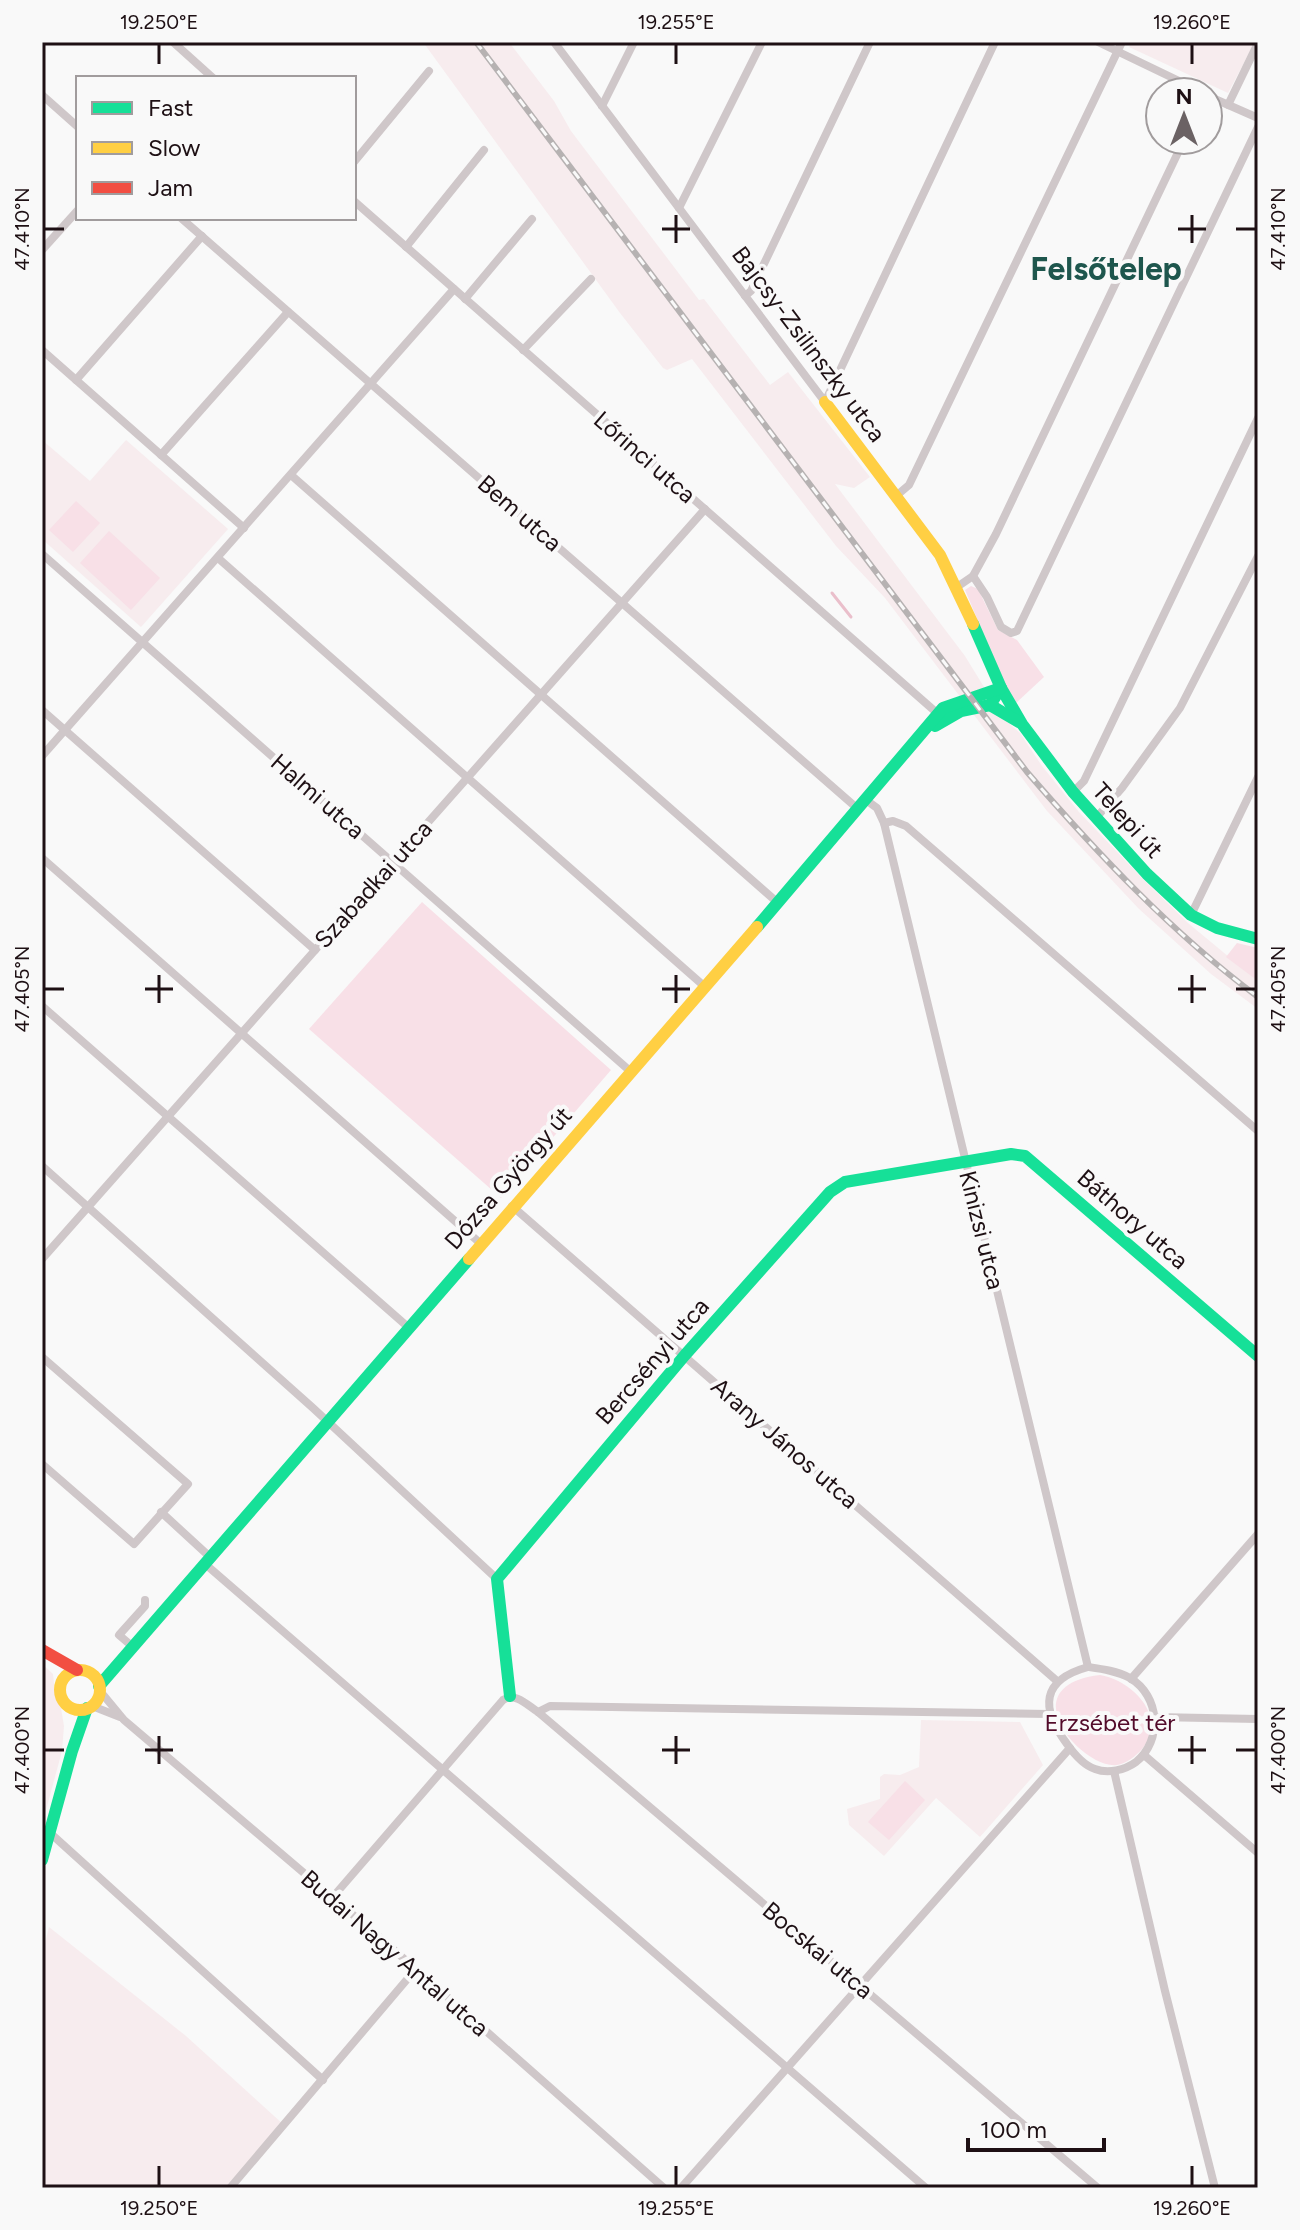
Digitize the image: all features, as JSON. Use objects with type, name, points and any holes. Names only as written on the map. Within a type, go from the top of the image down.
[{"type":"main road","name":"Bajcsy-Zsilinszky utca","points":[[825,402],[940,555],[1001,688]]},
{"type":"main road","name":"Telepi út","points":[[1001,688],[1022,724],[1073,792],[1147,874],[1191,915],[1217,928],[1258,939]]},
{"type":"main road","name":"Dózsa György út","points":[[99,1689],[480,1243],[918,739],[937,713],[958,701],[1001,688]]},
{"type":"main road","points":[[1001,688],[990,705],[1022,724]]},
{"type":"main road","name":"Dózsa György út","points":[[918,739],[950,713],[990,705]]},
{"type":"main road","name":"Báthory utca","points":[[966,1161],[1011,1154],[1030,1159],[1258,1356]]},
{"type":"main road","name":"Bercsényi utca","points":[[497,1579],[685,1355],[837,1186],[855,1180],[966,1161]]},
{"type":"main road","points":[[497,1579],[510,1696]]},
{"type":"main road","name":"Dózsa György út","points":[[83,1671],[130,1650]]},
{"type":"main road","points":[[42,1651],[83,1671],[99,1689],[72,1751],[42,1860]]},
{"type":"main road","points":[[42,1651],[62,1680],[62,1698],[71,1707],[72,1751]]},
{"type":"main road","points":[[62,1680],[83,1671]]},
{"type":"main road","points":[[71,1707],[90,1707]]},
{"type":"street","points":[[173,42],[211,76]]},
{"type":"street","name":"Bajcsy-Zsilinszky utca","points":[[554,42],[825,402]]},
{"type":"street","points":[[602,106],[634,42]]},
{"type":"street","points":[[679,208],[762,42]]},
{"type":"street","points":[[745,296],[751,291],[870,42]]},
{"type":"street","points":[[825,402],[995,42]]},
{"type":"street","points":[[1098,42],[1166,76]]},
{"type":"street","points":[[896,496],[909,485],[1122,42]]},
{"type":"street","points":[[1228,105],[1258,43]]},
{"type":"street","points":[[197,76],[203,69]]},
{"type":"street","points":[[356,160],[429,71]]},
{"type":"street","points":[[42,95],[76,125]]},
{"type":"street","points":[[1224,103],[1258,118]]},
{"type":"street","points":[[973,576],[1001,627],[1011,633],[1017,631],[1258,127]]},
{"type":"street","points":[[406,247],[484,150]]},
{"type":"street","points":[[957,587],[973,576],[996,534],[1176,156]]},
{"type":"street","name":"Lőrinci utca","points":[[356,203],[937,713]]},
{"type":"street","points":[[42,250],[76,212]]},
{"type":"street","points":[[465,299],[532,219]]},
{"type":"street","name":"Bem utca","points":[[183,220],[622,603],[862,804]]},
{"type":"street","points":[[76,380],[202,236]]},
{"type":"street","points":[[523,350],[591,279]]},
{"type":"street","points":[[42,756],[454,289]]},
{"type":"street","points":[[161,455],[288,312]]},
{"type":"street","points":[[42,350],[244,528]]},
{"type":"street","points":[[1073,792],[1084,781],[1258,418]]},
{"type":"street","points":[[291,475],[777,902]]},
{"type":"street","name":"Szabadkai utca","points":[[42,1259],[705,509]]},
{"type":"street","name":"Halmi utca","points":[[42,554],[630,1071]]},
{"type":"street","points":[[1096,818],[1122,788],[1180,708],[1258,556]]},
{"type":"street","points":[[218,558],[704,986]]},
{"type":"street","points":[[42,710],[315,950]]},
{"type":"street","points":[[1191,915],[1258,777]]},
{"type":"street","name":"Kinizsi utca","points":[[862,804],[877,808],[884,823],[1088,1667]]},
{"type":"street","points":[[884,823],[893,821],[906,826],[1258,1131]]},
{"type":"street","points":[[42,858],[480,1243]]},
{"type":"street","points":[[42,1006],[408,1327]]},
{"type":"street","points":[[42,1166],[327,1421],[497,1579]]},
{"type":"street","name":"Arany János utca","points":[[512,1206],[1057,1681]]},
{"type":"street","points":[[42,1357],[188,1484],[134,1544],[42,1464]]},
{"type":"street","points":[[161,1512],[207,1560],[442,1770],[926,2188]]},
{"type":"street","points":[[1131,1679],[1258,1534]]},
{"type":"street","points":[[130,1650],[119,1635],[145,1606],[145,1600]]},
{"type":"street","points":[[1088,1667],[1115,1672],[1131,1679],[1150,1697],[1155,1717],[1153,1737],[1144,1755],[1131,1766],[1114,1771],[1095,1769],[1080,1760],[1049,1714],[1051,1691],[1057,1681],[1070,1672],[1088,1667]]},
{"type":"street","name":"Budai Nagy Antal utca","points":[[99,1689],[124,1720],[664,2188]]},
{"type":"street","points":[[332,1898],[503,1700],[510,1696]]},
{"type":"street","name":"Bocskai utca","points":[[510,1696],[538,1712],[1098,2188]]},
{"type":"street","points":[[538,1712],[550,1706],[1049,1714]]},
{"type":"street","name":"Budai Nagy Antal utca","points":[[90,1707],[124,1720]]},
{"type":"street","points":[[1155,1717],[1258,1719]]},
{"type":"street","points":[[681,2188],[1070,1748]]},
{"type":"street","points":[[1144,1755],[1258,1853]]},
{"type":"street","points":[[1114,1771],[1215,2188]]},
{"type":"street","points":[[49,1832],[323,2080]]},
{"type":"street","points":[[230,2188],[415,1970]]},
{"type":"shaded area","points":[[423,42],[509,42],[554,101],[571,131],[699,300],[704,299],[770,385],[788,372],[870,477],[854,488],[835,484],[965,656],[1003,718],[1020,733],[1079,812],[1143,879],[1188,923],[1258,981],[1258,1009],[1211,974],[1139,909],[1047,811],[885,598],[836,546],[692,359],[667,370],[663,368]]},
{"type":"shaded area","points":[[1132,42],[1255,42],[1228,93],[1224,91],[1224,76],[1191,76],[1129,47]]},
{"type":"shaded area","points":[[42,440],[90,481],[126,440],[228,529],[141,627],[42,539]]},
{"type":"shaded area","points":[[42,1664],[53,1674],[64,1726],[62,1751],[42,1825]]},
{"type":"shaded area","points":[[921,1720],[1020,1722],[1043,1765],[980,1837],[936,1798],[884,1856],[849,1825],[847,1809],[880,1799],[880,1777],[884,1774],[900,1775],[919,1767]]},
{"type":"shaded area","points":[[49,1927],[186,2036],[284,2125],[231,2188],[42,2188],[42,1955]]},
{"type":"green space","points":[[76,501],[100,523],[73,552],[49,530]]},
{"type":"green space","points":[[109,531],[160,578],[131,610],[80,563]]},
{"type":"green space","points":[[971,586],[978,589],[998,630],[1017,640],[1044,677],[1015,704],[965,590]]},
{"type":"green space","points":[[422,902],[611,1070],[501,1198],[309,1029]]},
{"type":"green space","points":[[1237,943],[1258,948],[1258,981],[1226,957]]},
{"type":"green space","name":"Erzsébet tér","points":[[1100,1675],[1124,1684],[1143,1702],[1149,1713],[1149,1737],[1142,1749],[1117,1765],[1103,1763],[1087,1755],[1072,1742],[1061,1726],[1056,1710],[1059,1694],[1073,1682]]},
{"type":"green space","points":[[905,1781],[925,1800],[889,1840],[868,1822]]},
{"type":"waterway","points":[[832,593],[851,617]]},
{"type":"railway","points":[[476,42],[1027,772],[1080,832],[1165,919],[1258,997]]},
{"type":"traffic: fast","points":[[973,624],[1001,688],[1022,724],[1073,792],[1147,874],[1191,915],[1217,928],[1258,939]]},
{"type":"traffic: fast","points":[[935,726],[961,711],[990,705],[1001,688]]},
{"type":"traffic: fast","points":[[757,927],[943,708],[1001,688]]},
{"type":"traffic: fast","points":[[990,705],[1019,722]]},
{"type":"traffic: fast","points":[[510,1696],[497,1579],[685,1355],[830,1192],[845,1182],[1011,1154],[1025,1156],[1258,1356]]},
{"type":"traffic: fast","points":[[99,1686],[469,1259]]},
{"type":"traffic: fast","points":[[42,1860],[87,1708]]},
{"type":"traffic: slow","points":[[825,402],[940,555],[973,624]]},
{"type":"traffic: slow","points":[[469,1259],[757,927]]},
{"type":"traffic: slow","points":[[80,1670],[94,1676],[100,1690],[94,1704],[80,1710],[66,1704],[60,1690],[66,1676],[80,1670]]},
{"type":"traffic: jam","points":[[42,1650],[77,1670]]},
{"type":"district","name":"Felsőtelep","points":[[1106,269]]}]
